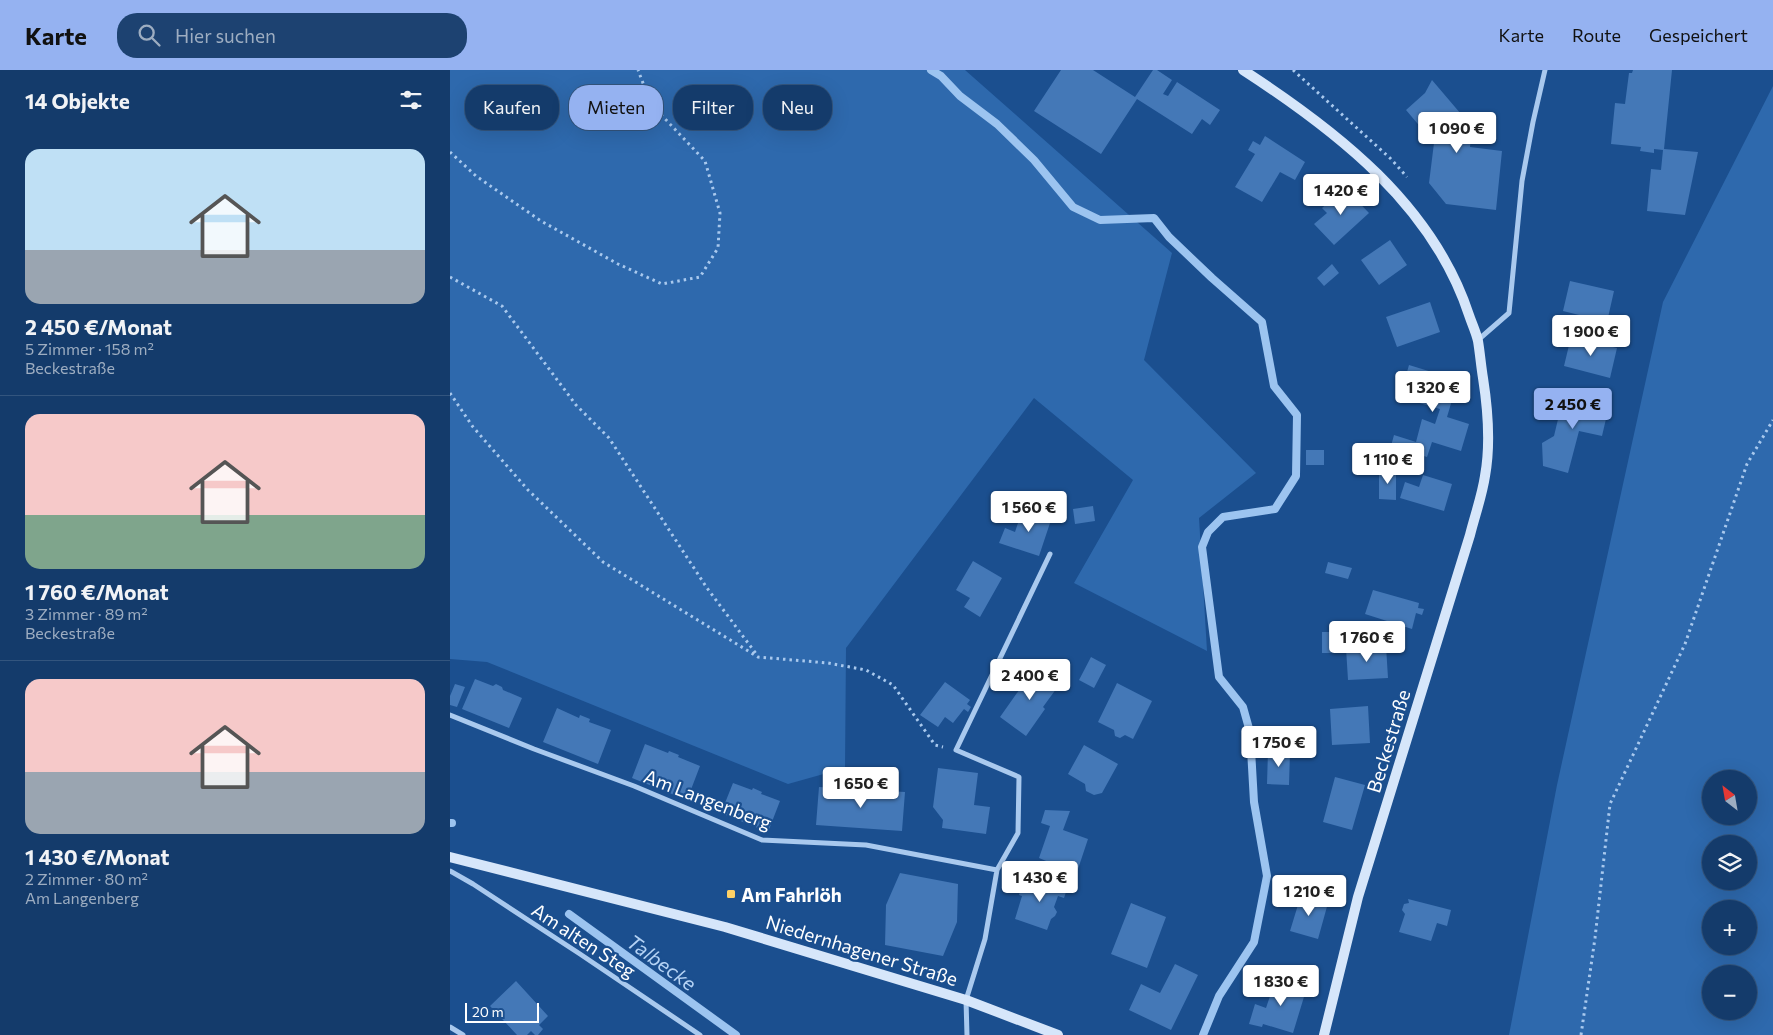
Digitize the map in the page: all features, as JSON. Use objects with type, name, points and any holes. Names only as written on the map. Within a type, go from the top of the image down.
[{"type":"main road","name":"Beckestraße","points":[[1243,70],[1275,90],[1343,141],[1373,168],[1416,216],[1451,271],[1463,295],[1478,340],[1489,420],[1486,476],[1470,535],[1358,897],[1324,1035]]},
{"type":"main road","name":"Niedernhagener Straße","points":[[450,856],[725,927],[966,1000],[1058,1035]]},
{"type":"street","points":[[1478,340],[1508,313],[1522,181],[1545,70]]},
{"type":"street","points":[[967,1035],[966,1000],[985,939],[996,870],[1018,833],[1020,777],[956,750],[1050,554]]},
{"type":"street","name":"Am Langenberg","points":[[450,715],[634,786],[762,840],[866,845],[996,870]]},
{"type":"street","name":"Am alten Steg","points":[[450,871],[473,884],[700,1035]]},
{"type":"street","points":[[450,1027],[463,1035]]},
{"type":"path","points":[[450,152],[476,176],[541,221],[618,264],[662,284],[700,277],[718,248],[720,213],[705,161],[651,104],[638,70]]},
{"type":"path","points":[[450,277],[502,306],[576,405],[609,438],[707,588],[758,657]]},
{"type":"path","points":[[450,393],[473,427],[528,490],[603,562],[758,657],[828,663],[866,670],[893,685],[935,745],[956,750]]},
{"type":"path","points":[[1581,1035],[1595,938],[1610,804],[1685,644],[1748,464],[1773,420]]},
{"type":"shaded area","points":[[450,70],[965,70],[1172,253],[1144,360],[1256,473],[1199,518],[1207,651],[1074,583],[1133,480],[1034,398],[846,648],[845,768],[788,784],[487,662],[450,659]]},
{"type":"shaded area","points":[[1773,86],[1773,1035],[1509,1035],[1557,785],[1663,302]]},
{"type":"building","points":[[1061,70],[1093,70],[1135,97],[1153,70],[1157,70],[1172,80],[1163,94],[1168,96],[1177,82],[1220,110],[1210,125],[1202,119],[1192,134],[1137,99],[1101,154],[1034,111]]},
{"type":"building","points":[[1633,70],[1672,70],[1664,149],[1698,152],[1685,215],[1647,211],[1651,169],[1661,170],[1663,150],[1654,149],[1654,153],[1640,151],[1641,147],[1611,144],[1615,103],[1625,104],[1629,73],[1632,73]]},
{"type":"building","points":[[1432,80],[1472,127],[1470,147],[1502,151],[1496,210],[1446,204],[1429,183],[1434,143],[1406,110],[1425,93]]},
{"type":"building","points":[[1265,136],[1305,162],[1295,180],[1280,172],[1262,202],[1235,187],[1255,154],[1248,150],[1253,141],[1260,145]]},
{"type":"building","points":[[1327,181],[1334,189],[1318,204],[1310,196]]},
{"type":"building","points":[[1345,188],[1369,213],[1334,245],[1314,224],[1327,213],[1322,208]]},
{"type":"building","points":[[1390,240],[1407,265],[1379,285],[1361,260]]},
{"type":"building","points":[[1332,264],[1339,273],[1324,286],[1317,278]]},
{"type":"building","points":[[1570,281],[1614,291],[1607,322],[1563,311]]},
{"type":"building","points":[[1430,302],[1440,332],[1397,347],[1386,317]]},
{"type":"building","points":[[1571,337],[1617,348],[1610,378],[1564,366]]},
{"type":"building","points":[[1409,365],[1458,380],[1447,417],[1469,424],[1461,451],[1432,442],[1427,457],[1391,446],[1394,435],[1416,442],[1422,419],[1435,424],[1440,409],[1416,402],[1419,391],[1403,386]]},
{"type":"building","points":[[1564,394],[1609,406],[1602,436],[1579,431],[1568,473],[1543,466],[1542,443],[1554,436]]},
{"type":"building","points":[[1306,450],[1324,450],[1324,465],[1306,465]]},
{"type":"building","points":[[1379,470],[1396,470],[1396,500],[1379,499]]},
{"type":"building","points":[[1423,475],[1452,484],[1444,511],[1400,498],[1405,482],[1419,487]]},
{"type":"building","points":[[1093,506],[1095,521],[1075,524],[1073,509]]},
{"type":"building","points":[[1037,510],[1053,514],[1039,556],[999,543],[1005,528],[1015,532],[1021,514],[1034,518]]},
{"type":"building","points":[[973,561],[1002,578],[980,617],[964,607],[970,598],[956,590]]},
{"type":"building","points":[[1328,562],[1352,568],[1348,579],[1325,573]]},
{"type":"building","points":[[1373,590],[1419,603],[1418,608],[1424,609],[1422,615],[1416,613],[1412,629],[1365,614]]},
{"type":"building","points":[[1322,632],[1333,632],[1334,653],[1322,653]]},
{"type":"building","points":[[1386,646],[1388,678],[1348,680],[1346,648]]},
{"type":"building","points":[[1091,657],[1106,665],[1094,688],[1079,680]]},
{"type":"building","points":[[1031,665],[1059,685],[1026,736],[1000,717],[1029,676],[1025,673]]},
{"type":"building","points":[[475,679],[493,686],[496,684],[502,687],[503,690],[522,698],[509,728],[462,709]]},
{"type":"building","points":[[945,682],[970,700],[967,704],[971,707],[968,712],[964,709],[953,723],[945,717],[938,727],[920,715]]},
{"type":"building","points":[[1117,683],[1152,701],[1133,739],[1125,735],[1120,738],[1115,736],[1114,730],[1098,722]]},
{"type":"building","points":[[455,684],[465,687],[457,707],[450,705],[450,696]]},
{"type":"building","points":[[1368,706],[1370,743],[1332,745],[1330,709]]},
{"type":"building","points":[[557,708],[579,718],[580,715],[590,719],[589,722],[611,730],[598,764],[543,742]]},
{"type":"building","points":[[645,744],[679,755],[678,757],[700,766],[687,800],[632,778]]},
{"type":"building","points":[[1084,745],[1118,764],[1102,793],[1094,795],[1086,791],[1085,784],[1068,774]]},
{"type":"building","points":[[1268,751],[1290,752],[1289,785],[1267,784]]},
{"type":"building","points":[[938,768],[978,773],[974,805],[990,807],[986,834],[942,828],[943,820],[933,807]]},
{"type":"building","points":[[1335,777],[1365,785],[1352,830],[1323,822]]},
{"type":"building","points":[[733,783],[752,790],[753,788],[762,792],[761,794],[780,801],[768,832],[721,813]]},
{"type":"building","points":[[819,787],[905,792],[902,831],[816,825]]},
{"type":"building","points":[[1045,810],[1070,811],[1063,830],[1088,839],[1077,872],[1063,867],[1059,870],[1052,868],[1051,863],[1039,858],[1050,826],[1041,823]]},
{"type":"building","points":[[900,873],[958,884],[957,922],[943,956],[885,945],[886,905]]},
{"type":"building","points":[[1037,877],[1068,886],[1064,898],[1058,896],[1054,907],[1057,912],[1051,919],[1047,930],[1015,919],[1022,896],[1019,895],[1022,884],[1034,888]]},
{"type":"building","points":[[1301,895],[1328,903],[1318,939],[1290,931]]},
{"type":"building","points":[[1408,899],[1451,910],[1447,926],[1437,923],[1431,941],[1399,932],[1405,914],[1402,910],[1404,904],[1409,903]]},
{"type":"building","points":[[1131,903],[1166,917],[1147,968],[1111,954]]},
{"type":"building","points":[[1175,964],[1198,975],[1171,1030],[1129,1010],[1141,984],[1160,993]]},
{"type":"building","points":[[1276,978],[1307,987],[1293,1033],[1263,1024],[1262,1027],[1249,1024],[1255,1004],[1266,1008]]},
{"type":"building","points":[[516,981],[548,1016],[539,1025],[543,1029],[538,1035],[531,1031],[527,1035],[517,1035],[490,1006]]},
{"type":"waterway","points":[[931,70],[941,76],[960,96],[997,124],[1034,160],[1073,207],[1100,220],[1154,218],[1169,237],[1262,322],[1274,386],[1297,415],[1296,476],[1275,509],[1223,517],[1208,532],[1202,547],[1219,677],[1243,707],[1250,732],[1254,802],[1267,876],[1254,942],[1219,996],[1203,1035]]},
{"type":"waterway","name":"Talbecke","points":[[569,914],[736,1035]]},
{"type":"place","name":"Am Fahrlöh","points":[[731,894]]}]
